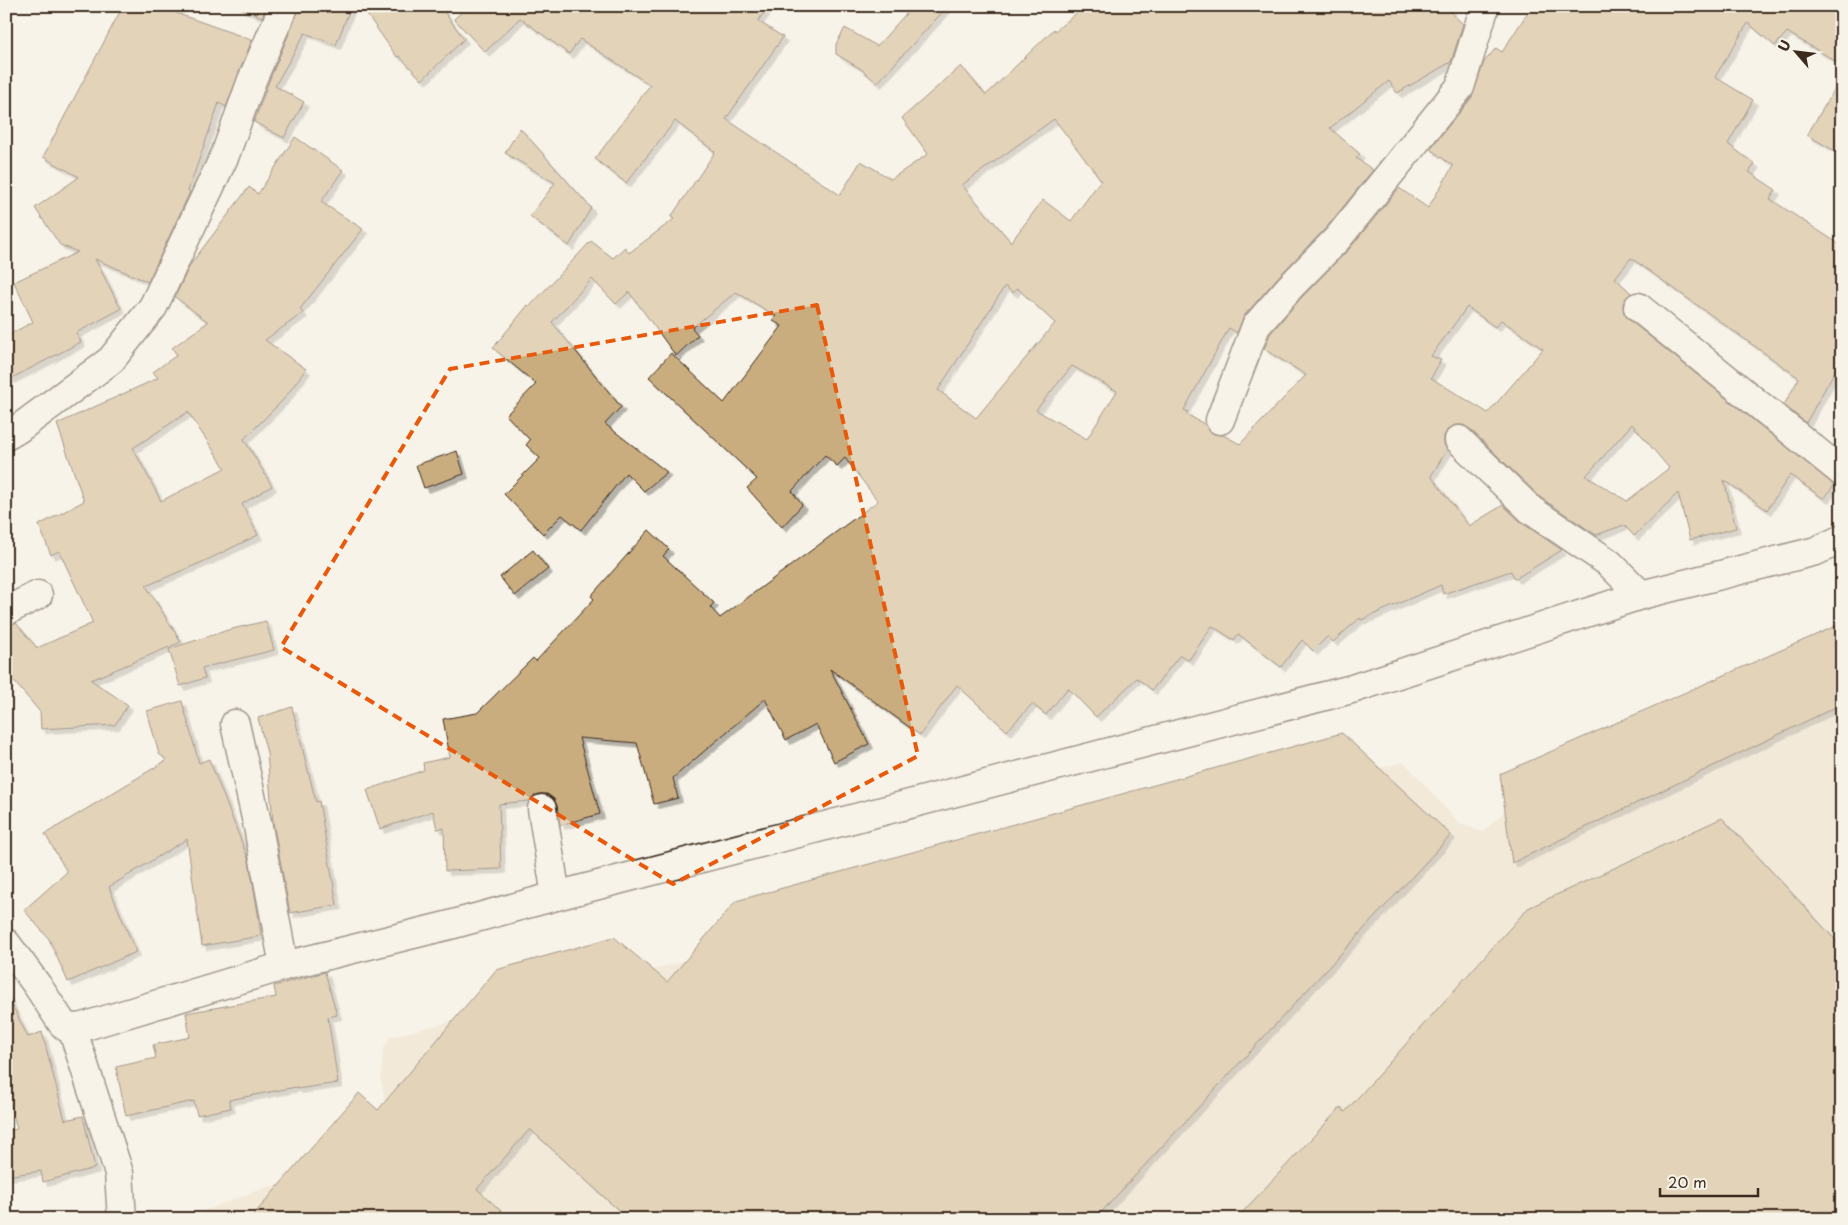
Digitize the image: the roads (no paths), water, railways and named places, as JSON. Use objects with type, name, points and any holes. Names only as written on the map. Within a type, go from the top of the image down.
[{"type":"street","points":[[6,436],[111,360],[153,307],[225,155],[252,80],[284,6]]},
{"type":"street","points":[[1220,420],[1256,326],[1290,287],[1338,238],[1460,87],[1485,6]]},
{"type":"street","points":[[1638,307],[1842,472]]},
{"type":"street","points":[[1459,440],[1531,510],[1609,563],[1641,595]]},
{"type":"street","points":[[6,943],[62,1023],[66,1027],[79,1028],[284,966],[450,925],[1352,689],[1641,595],[1816,551],[1842,539]]},
{"type":"street","points":[[6,611],[38,595]]},
{"type":"street","points":[[235,724],[258,828],[284,966]]},
{"type":"street","points":[[542,809],[556,896]]},
{"type":"street","points":[[72,1028],[119,1173],[122,1219]]}]
